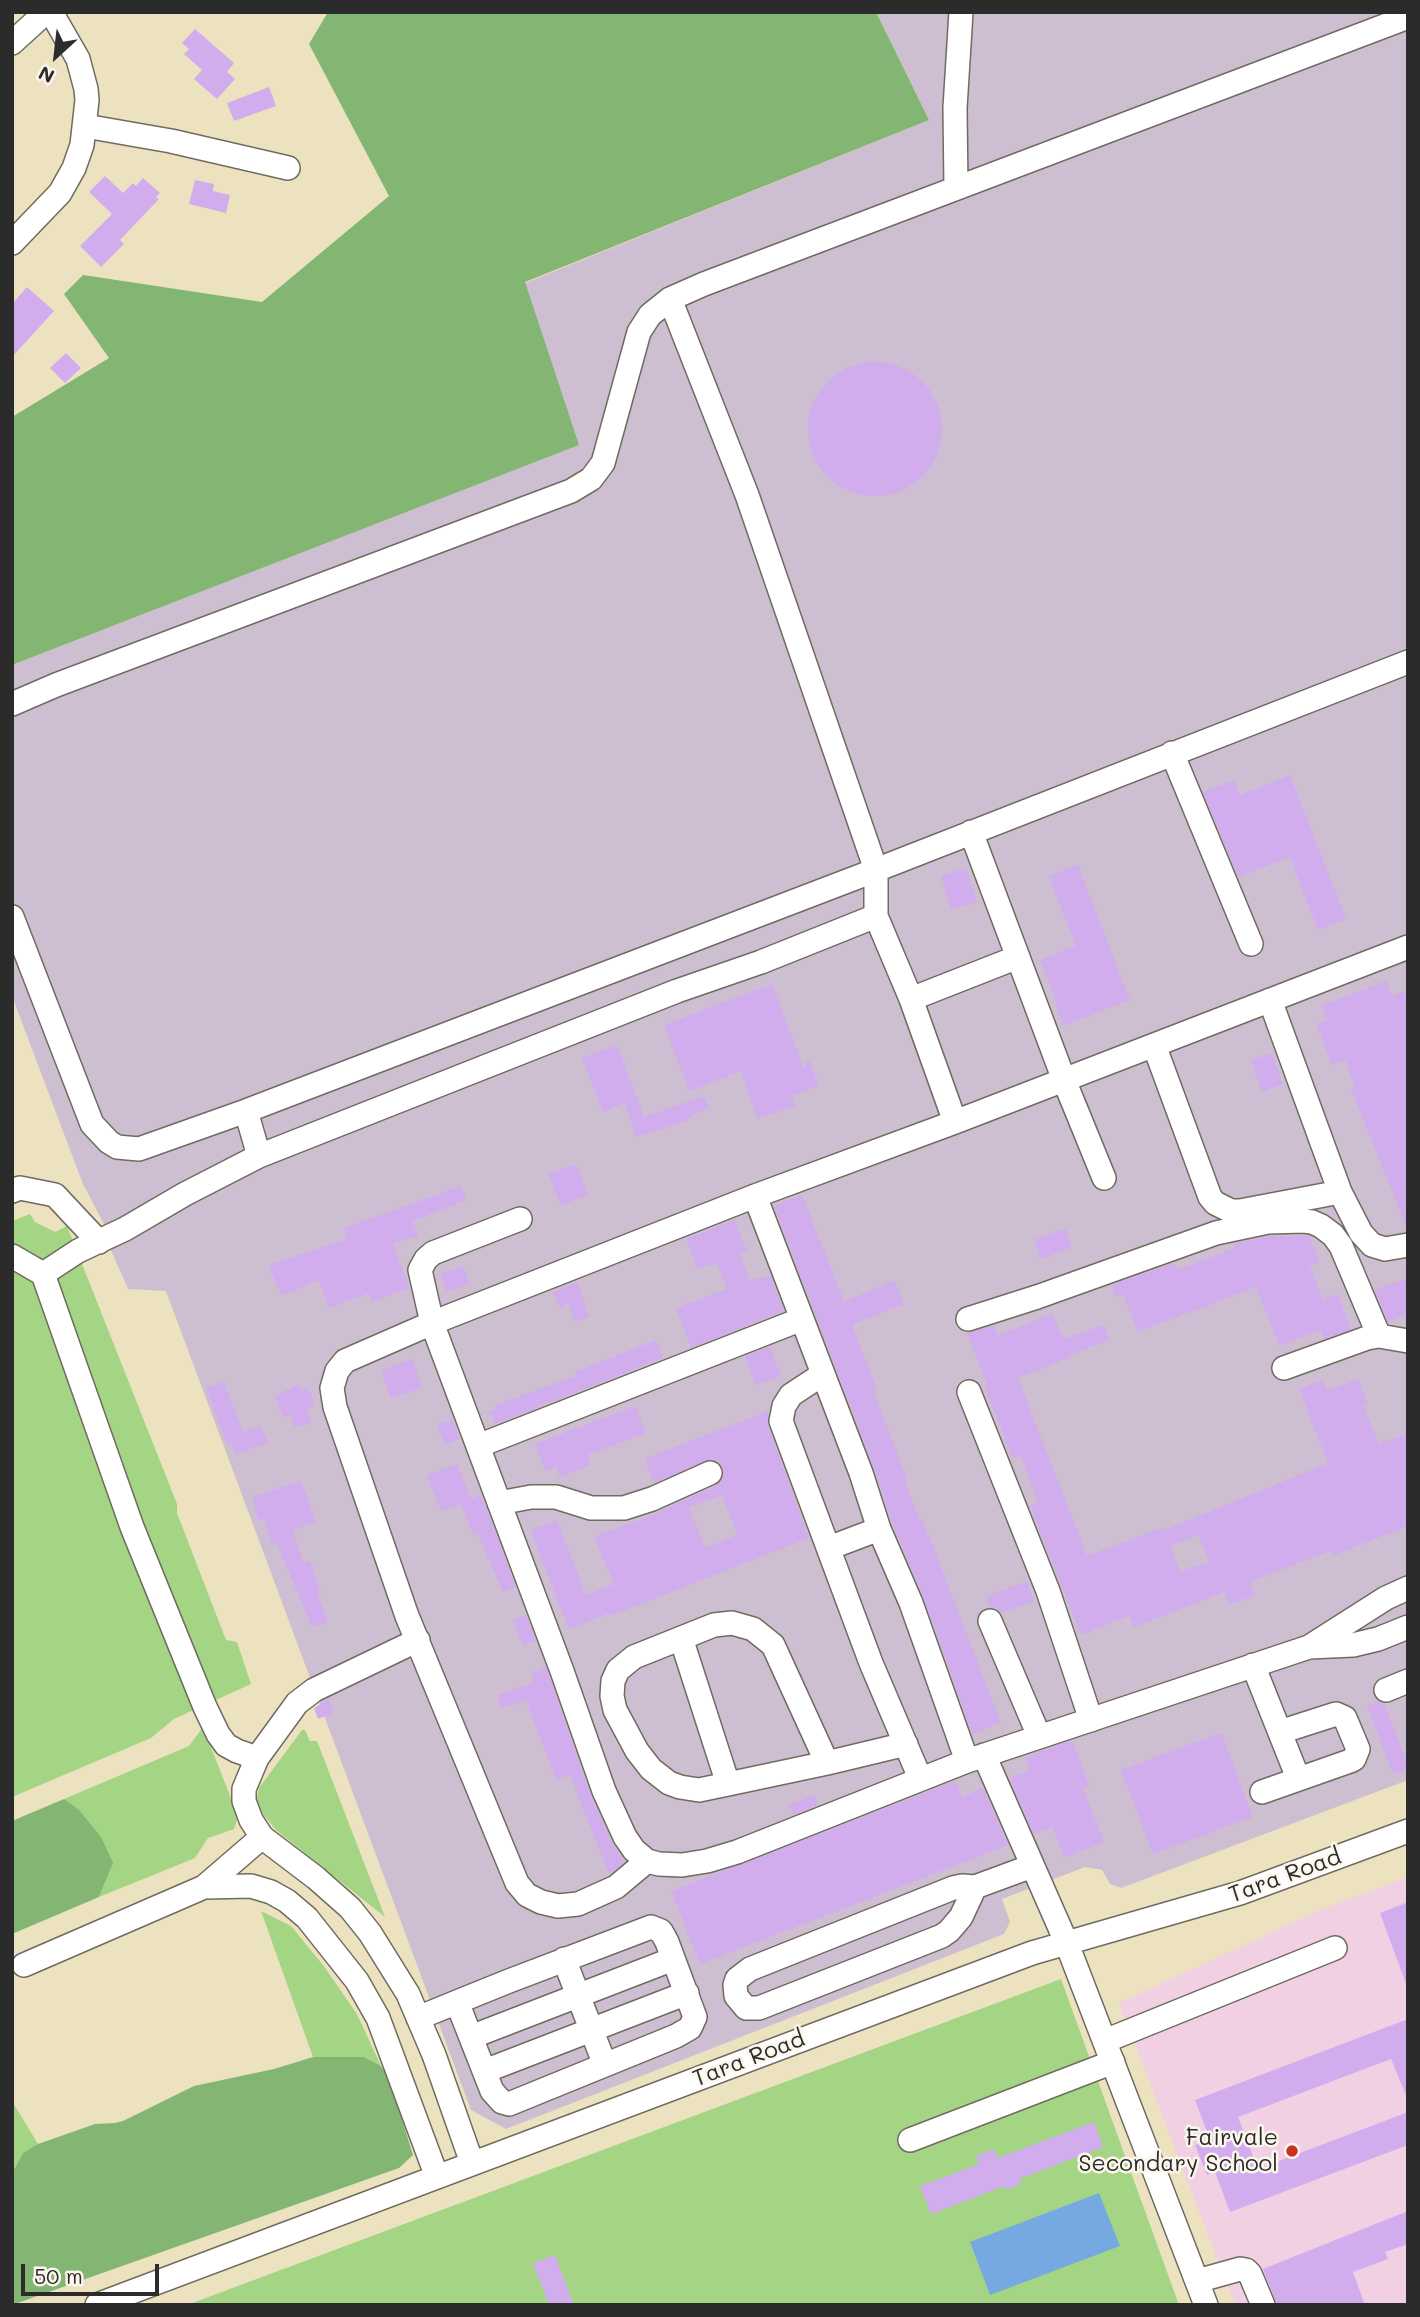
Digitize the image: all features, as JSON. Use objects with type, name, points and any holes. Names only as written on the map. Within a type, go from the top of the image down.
[{"type":"street","points":[[12,43],[48,12],[78,59],[87,100],[82,145],[74,168],[60,193],[12,243]]},
{"type":"street","points":[[956,188],[955,108],[961,12]]},
{"type":"street","points":[[12,704],[56,685],[572,491],[590,479],[603,463],[639,332],[650,315],[670,299],[1408,17]]},
{"type":"street","points":[[85,126],[171,141],[288,168]]},
{"type":"street","points":[[670,299],[747,495],[876,870],[876,916],[911,999],[955,1122]]},
{"type":"street","points":[[12,917],[92,1124],[113,1144],[139,1149],[246,1111],[876,870],[1408,662]]},
{"type":"street","points":[[1172,754],[1251,944]]},
{"type":"street","points":[[971,832],[1064,1080],[1104,1178]]},
{"type":"street","points":[[43,1274],[78,1251],[260,1156],[663,996],[761,962],[876,916]]},
{"type":"street","points":[[647,1861],[616,1887],[578,1904],[558,1906],[527,1895],[517,1883],[407,1616],[335,1407],[332,1388],[337,1371],[345,1361],[432,1323],[755,1196],[955,1122],[1408,947]]},
{"type":"street","points":[[911,999],[1018,957]]},
{"type":"street","points":[[1270,1000],[1340,1192],[1361,1233],[1372,1245],[1385,1249],[1408,1245]]},
{"type":"street","points":[[1154,1045],[1210,1197],[1215,1203],[1231,1211],[1240,1211],[1340,1192]]},
{"type":"street","points":[[246,1111],[260,1156]]},
{"type":"street","points":[[12,1191],[20,1188],[55,1195],[114,1234]]},
{"type":"street","points":[[755,1196],[862,1473],[880,1529],[975,1758],[1032,1866],[1067,1944],[1206,2305]]},
{"type":"street","points":[[520,1219],[433,1253],[420,1270],[432,1323],[604,1791],[625,1837],[634,1850],[647,1861],[682,1865],[737,1852],[975,1758],[1309,1647],[1386,1598],[1408,1588]]},
{"type":"street","points":[[968,1319],[1216,1233],[1268,1222],[1303,1221],[1321,1226],[1333,1235],[1341,1246],[1379,1336]]},
{"type":"street","points":[[12,1256],[43,1274],[132,1527],[218,1734],[226,1745],[257,1758]]},
{"type":"street","points":[[478,1446],[802,1319]]},
{"type":"street","points":[[1284,1368],[1345,1345],[1379,1336],[1408,1341]]},
{"type":"street","points":[[823,1374],[791,1395],[784,1406],[781,1421],[871,1663],[920,1778]]},
{"type":"street","points":[[969,1392],[1048,1591],[1091,1720]]},
{"type":"street","points":[[499,1503],[531,1497],[556,1497],[591,1508],[624,1508],[652,1499],[710,1472]]},
{"type":"street","points":[[829,1548],[880,1529]]},
{"type":"street","points":[[990,1621],[1039,1736]]},
{"type":"street","points":[[827,1763],[773,1645],[753,1629],[732,1623],[714,1625],[634,1657],[618,1670],[613,1681],[615,1710],[637,1751],[651,1769],[669,1783],[680,1787],[699,1790],[827,1763],[906,1744]]},
{"type":"street","points":[[1309,1647],[1353,1645],[1408,1627]]},
{"type":"street","points":[[681,1638],[728,1784]]},
{"type":"street","points":[[418,1640],[314,1690],[297,1703],[257,1758],[246,1781],[244,1801],[251,1820],[262,1837],[350,1908],[370,1933],[408,1994],[434,2055],[472,2164]]},
{"type":"street","points":[[1253,1665],[1298,1778]]},
{"type":"street","points":[[1262,1792],[1354,1759],[1358,1749],[1345,1718],[1336,1714],[1280,1732]]},
{"type":"street","name":"Tara Road","points":[[97,2305],[1032,1954],[1240,1893],[1408,1831]]},
{"type":"street","points":[[23,1965],[204,1887],[262,1837]]},
{"type":"street","points":[[975,1887],[961,1917],[942,1936],[759,2008],[746,2008],[736,1996],[734,1985],[737,1979],[750,1969],[953,1888],[975,1887],[1032,1866]]},
{"type":"street","points":[[204,1887],[251,1886],[271,1892],[307,1918],[327,1942],[358,1981],[378,2018],[437,2177]]},
{"type":"street","points":[[418,2018],[457,2002],[564,1959],[651,1927],[661,1931],[695,2017],[690,2028],[509,2104],[498,2098],[457,2002]]},
{"type":"street","points":[[910,2140],[1335,1948]]},
{"type":"street","points":[[564,1959],[605,2065]]},
{"type":"street","points":[[471,2037],[673,1959]]},
{"type":"street","points":[[485,2071],[687,1993]]},
{"type":"street","points":[[1197,2281],[1240,2269],[1246,2270],[1263,2305]]},
{"type":"shaded area","points":[[876,12],[1408,12],[1408,1780],[1121,1888],[1110,1884],[1102,1870],[1085,1867],[1002,1899],[1010,1922],[1004,1934],[506,2129],[471,2110],[166,1291],[128,1289],[110,1248],[105,1226],[83,1184],[12,996],[12,665],[578,445],[525,283],[929,120]]},
{"type":"shaded area","name":"Fairvale Secondary School","points":[[1408,1877],[1408,2305],[1235,2305],[1119,2003],[1320,1910]]},
{"type":"green space","points":[[328,12],[876,12],[929,120],[525,282],[579,445],[12,665],[12,417],[109,358],[64,294],[83,275],[262,302],[389,196],[309,44]]},
{"type":"green space","points":[[30,1214],[35,1222],[55,1232],[67,1226],[177,1504],[177,1513],[226,1640],[237,1642],[251,1684],[174,1719],[151,1738],[12,1797],[12,1221]]},
{"type":"green space","points":[[203,1727],[238,1816],[234,1829],[208,1838],[195,1858],[99,1897],[105,1882],[64,1799],[189,1746]]},
{"type":"green space","points":[[302,1730],[305,1730],[310,1741],[317,1741],[385,1917],[276,1830],[263,1814],[257,1799],[259,1788]]},
{"type":"green space","points":[[64,1799],[79,1810],[101,1837],[113,1863],[99,1897],[12,1934],[12,1821]]},
{"type":"green space","points":[[261,1911],[291,1926],[323,1965],[357,2014],[381,2066],[364,2057],[313,2057]]},
{"type":"green space","points":[[1061,1979],[1179,2305],[187,2305]]},
{"type":"green space","points":[[313,2057],[364,2057],[381,2066],[390,2080],[413,2155],[399,2168],[12,2305],[12,2173],[23,2153],[38,2144],[95,2124],[123,2121],[194,2086],[274,2069]]},
{"type":"green space","points":[[12,2101],[38,2144],[23,2153],[12,2173]]},
{"type":"water","points":[[1099,2193],[1120,2246],[990,2295],[970,2242]]},
{"type":"building","points":[[195,29],[234,63],[227,72],[235,79],[217,99],[194,79],[202,70],[184,54],[189,49],[182,43]]},
{"type":"building","points":[[269,87],[276,106],[234,121],[227,103]]},
{"type":"building","points":[[105,176],[123,193],[133,183],[136,186],[143,178],[160,193],[156,197],[159,199],[120,240],[124,244],[101,267],[80,246],[112,214],[89,192]]},
{"type":"building","points":[[195,180],[214,184],[213,191],[230,195],[226,213],[189,204]]},
{"type":"building","points":[[27,287],[54,311],[12,357],[12,304]]},
{"type":"building","points":[[66,353],[81,368],[65,383],[50,368]]},
{"type":"building","points":[[875,362],[901,367],[922,382],[937,403],[942,429],[937,455],[922,476],[901,491],[875,496],[849,491],[828,476],[813,455],[808,429],[813,403],[828,382],[849,367]]},
{"type":"building","points":[[1290,775],[1346,919],[1318,930],[1290,857],[1238,877],[1203,792],[1234,780],[1240,795]]},
{"type":"building","points":[[1078,865],[1130,1000],[1063,1026],[1040,960],[1076,946],[1049,876]]},
{"type":"building","points":[[966,868],[977,902],[951,910],[941,876]]},
{"type":"building","points":[[1386,981],[1392,996],[1404,991],[1408,1002],[1408,1231],[1351,1089],[1355,1087],[1345,1060],[1332,1065],[1316,1024],[1327,1020],[1321,1006]]},
{"type":"building","points":[[772,984],[804,1069],[809,1060],[819,1086],[791,1096],[795,1106],[758,1119],[741,1071],[689,1091],[664,1025]]},
{"type":"building","points":[[617,1045],[644,1117],[704,1096],[709,1108],[692,1115],[688,1121],[636,1137],[625,1103],[603,1112],[582,1058]]},
{"type":"building","points":[[1272,1053],[1283,1084],[1262,1092],[1251,1060]]},
{"type":"building","points":[[576,1164],[588,1195],[561,1205],[548,1174]]},
{"type":"building","points":[[461,1186],[466,1200],[413,1221],[418,1236],[393,1243],[409,1288],[372,1302],[369,1293],[329,1308],[319,1281],[281,1295],[269,1265],[347,1239],[344,1228]]},
{"type":"building","points":[[802,1195],[844,1301],[895,1281],[904,1304],[853,1324],[853,1328],[877,1389],[873,1390],[907,1479],[905,1480],[919,1519],[922,1518],[1001,1723],[972,1734],[924,1598],[894,1528],[874,1468],[774,1206]]},
{"type":"building","points":[[735,1220],[747,1251],[740,1254],[750,1280],[770,1276],[784,1311],[691,1348],[676,1308],[727,1289],[717,1263],[698,1270],[686,1239]]},
{"type":"building","points":[[1065,1228],[1072,1247],[1041,1259],[1034,1240]]},
{"type":"building","points":[[1270,1236],[1309,1236],[1319,1262],[1310,1265],[1323,1300],[1338,1294],[1351,1329],[1324,1339],[1321,1330],[1280,1346],[1256,1287],[1138,1332],[1123,1294],[1115,1297],[1111,1285],[1175,1263],[1177,1270],[1235,1248],[1233,1244]]},
{"type":"building","points":[[463,1266],[470,1284],[447,1292],[440,1274]]},
{"type":"building","points":[[1408,1278],[1408,1314],[1388,1322],[1375,1290]]},
{"type":"building","points":[[578,1282],[589,1317],[575,1322],[568,1304],[560,1308],[553,1292]]},
{"type":"building","points":[[1052,1314],[1064,1339],[1104,1325],[1109,1340],[1018,1378],[1087,1556],[1163,1527],[1164,1530],[1328,1463],[1299,1389],[1322,1380],[1327,1391],[1358,1379],[1368,1404],[1363,1406],[1379,1444],[1408,1433],[1408,1526],[1332,1556],[1330,1551],[1250,1582],[1255,1595],[1229,1605],[1224,1592],[1134,1627],[1129,1616],[1081,1635],[1030,1506],[1038,1502],[1021,1456],[1013,1459],[967,1333],[994,1325],[998,1335]],"holes":[[[1198,1535],[1209,1561],[1180,1572],[1170,1546]]]},
{"type":"building","points":[[656,1340],[663,1358],[495,1424],[490,1411],[497,1409],[495,1405],[576,1376],[575,1372]]},
{"type":"building","points":[[770,1347],[781,1376],[756,1385],[745,1356]]},
{"type":"building","points":[[412,1359],[422,1387],[391,1399],[381,1371]]},
{"type":"building","points":[[224,1382],[243,1432],[261,1426],[268,1443],[235,1454],[231,1442],[227,1444],[206,1388]]},
{"type":"building","points":[[299,1384],[302,1391],[308,1388],[315,1404],[307,1409],[311,1423],[295,1428],[291,1415],[284,1418],[275,1396]]},
{"type":"building","points":[[635,1406],[646,1433],[587,1455],[591,1465],[560,1477],[556,1467],[545,1471],[535,1444]]},
{"type":"building","points":[[768,1411],[768,1426],[809,1538],[610,1616],[609,1613],[569,1629],[530,1530],[557,1520],[586,1595],[614,1584],[594,1537],[716,1486],[724,1475],[718,1461],[711,1459],[654,1483],[644,1459]],"holes":[[[722,1495],[738,1535],[705,1548],[689,1507]]]},
{"type":"building","points":[[452,1419],[460,1439],[445,1445],[437,1425]]},
{"type":"building","points":[[457,1464],[471,1499],[481,1495],[516,1587],[503,1592],[477,1532],[473,1534],[461,1504],[441,1511],[427,1475]]},
{"type":"building","points":[[301,1481],[316,1522],[292,1530],[304,1563],[310,1561],[321,1593],[317,1594],[328,1622],[312,1627],[277,1544],[271,1545],[265,1519],[258,1520],[252,1497]]},
{"type":"building","points":[[1027,1581],[1034,1601],[1001,1613],[990,1607],[986,1596]]},
{"type":"building","points":[[526,1615],[536,1641],[523,1645],[513,1620]]},
{"type":"building","points":[[546,1667],[591,1796],[612,1843],[624,1862],[609,1874],[570,1775],[556,1780],[526,1700],[502,1708],[497,1695],[534,1682],[531,1673]]},
{"type":"building","points":[[329,1699],[334,1713],[318,1719],[314,1708]]},
{"type":"building","points":[[1379,1702],[1384,1704],[1408,1764],[1408,1769],[1393,1774],[1367,1706]]},
{"type":"building","points":[[1221,1733],[1253,1817],[1153,1854],[1121,1770]]},
{"type":"building","points":[[1072,1741],[1089,1785],[1083,1788],[1104,1842],[1064,1858],[1053,1827],[1034,1834],[1009,1778],[1030,1770],[1025,1757]]},
{"type":"building","points":[[956,1781],[962,1797],[983,1788],[1008,1845],[700,1964],[671,1891]]},
{"type":"building","points":[[814,1795],[818,1805],[793,1815],[789,1805]]},
{"type":"building","points":[[1408,1902],[1408,1983],[1406,1984],[1380,1913]]},
{"type":"building","points":[[1408,2019],[1408,2100],[1391,2059],[1238,2117],[1258,2169],[1408,2112],[1408,2145],[1230,2212],[1215,2172],[1207,2175],[1195,2145],[1210,2140],[1195,2100]]},
{"type":"building","points":[[1094,2122],[1103,2147],[1019,2179],[1021,2184],[1007,2190],[1005,2186],[931,2214],[920,2186],[979,2164],[976,2156],[994,2149],[998,2158]]},
{"type":"building","points":[[1408,2211],[1408,2244],[1385,2252],[1388,2259],[1353,2272],[1365,2305],[1277,2305],[1263,2269]]},
{"type":"building","points":[[555,2255],[574,2305],[549,2305],[533,2263]]},
{"type":"place","name":"Fairvale Secondary School","points":[[1292,2151]]}]
